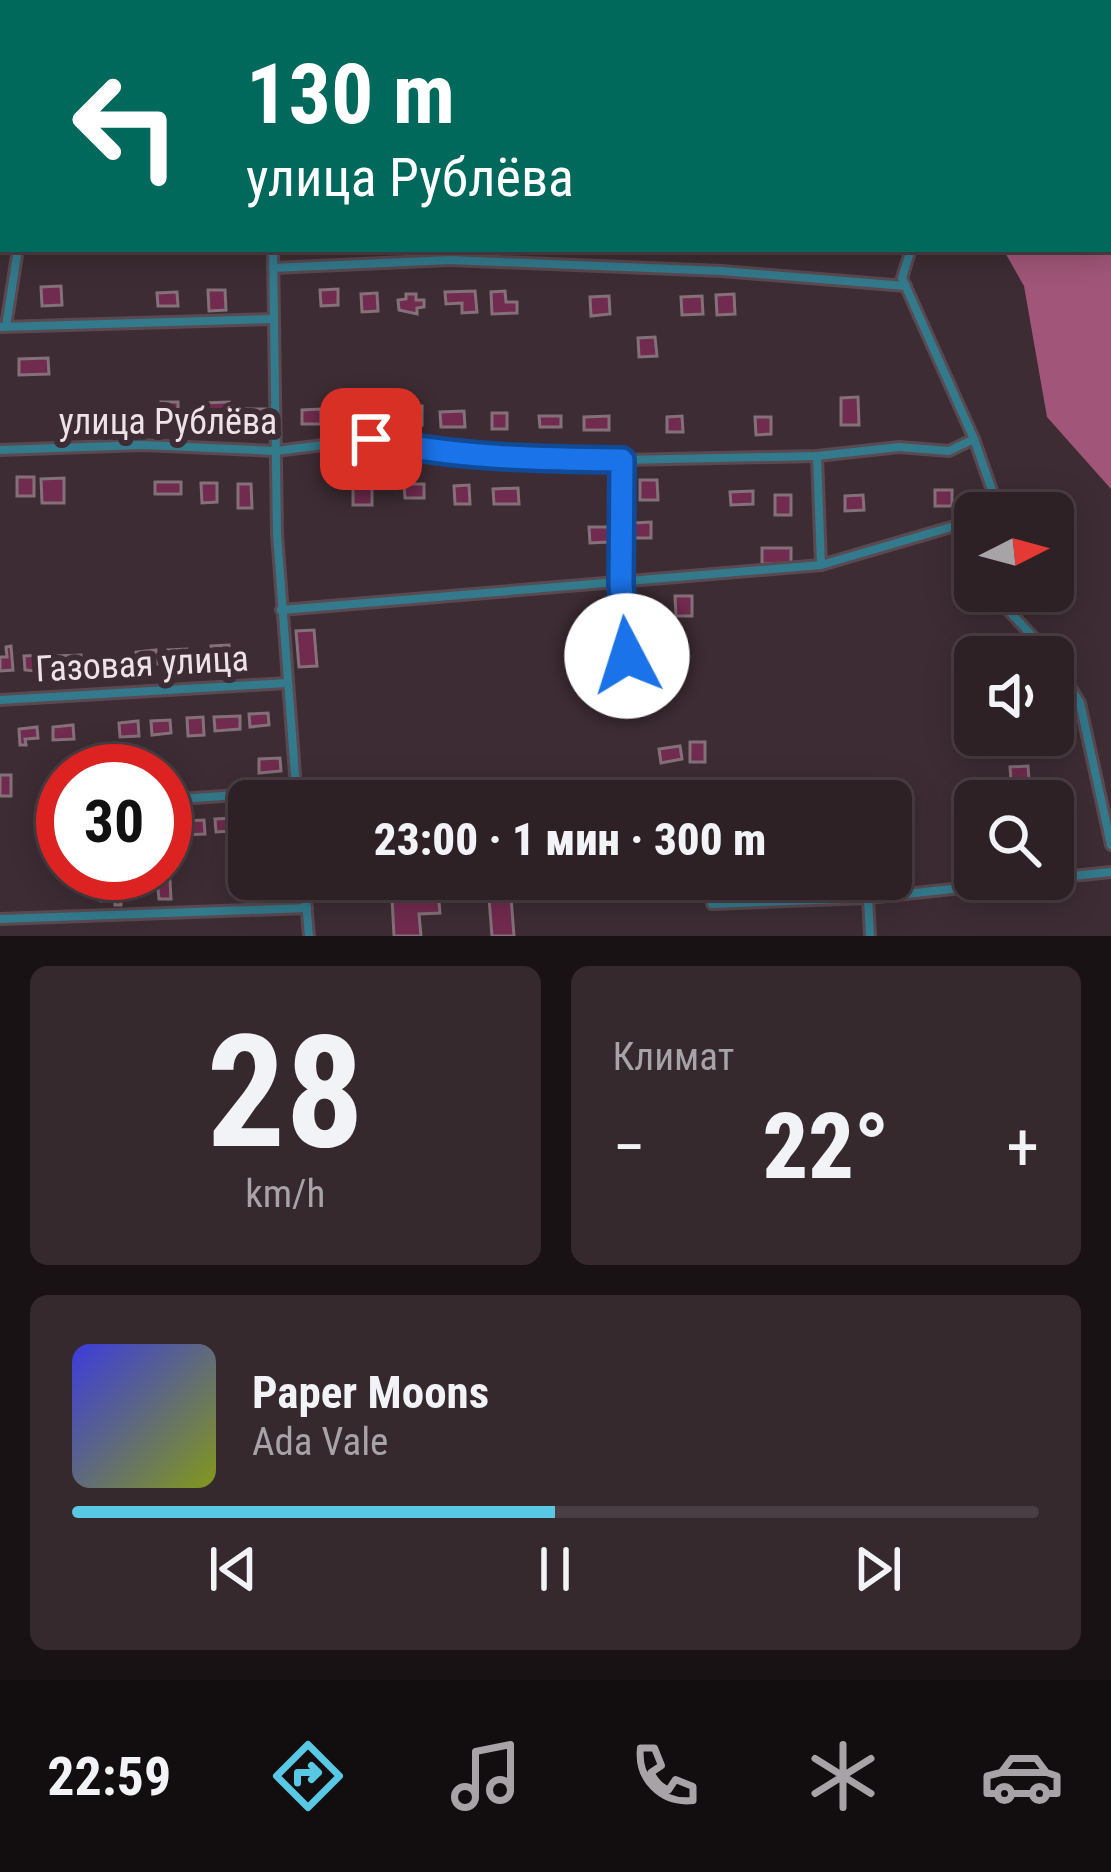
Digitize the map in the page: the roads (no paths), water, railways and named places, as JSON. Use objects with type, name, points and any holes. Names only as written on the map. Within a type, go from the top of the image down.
[{"type":"street","points":[[17,252],[3,326],[274,319]]},
{"type":"street","points":[[272,252],[280,610],[295,780]]},
{"type":"street","points":[[910,252],[902,278],[993,492]]},
{"type":"street","points":[[273,268],[451,260],[722,271],[906,286]]},
{"type":"street","name":"улица Рублёва","points":[[0,450],[143,446],[276,452],[371,439],[494,458],[622,460],[817,455],[899,447],[949,451],[974,439]]},
{"type":"street","points":[[817,455],[820,565]]},
{"type":"street","points":[[622,460],[621,584],[630,693]]},
{"type":"street","points":[[280,610],[820,565],[954,526]]},
{"type":"street","points":[[1010,612],[1032,636]]},
{"type":"street","name":"Газовая улица","points":[[0,700],[286,683]]},
{"type":"street","points":[[1074,693],[1111,845]]},
{"type":"street","points":[[192,799],[228,798]]},
{"type":"street","points":[[1074,876],[1111,872]]},
{"type":"street","points":[[912,893],[954,889]]},
{"type":"street","points":[[306,900],[309,936]]},
{"type":"street","points":[[712,904],[816,900]]},
{"type":"street","points":[[868,900],[871,936]]},
{"type":"street","points":[[0,919],[307,908]]}]
